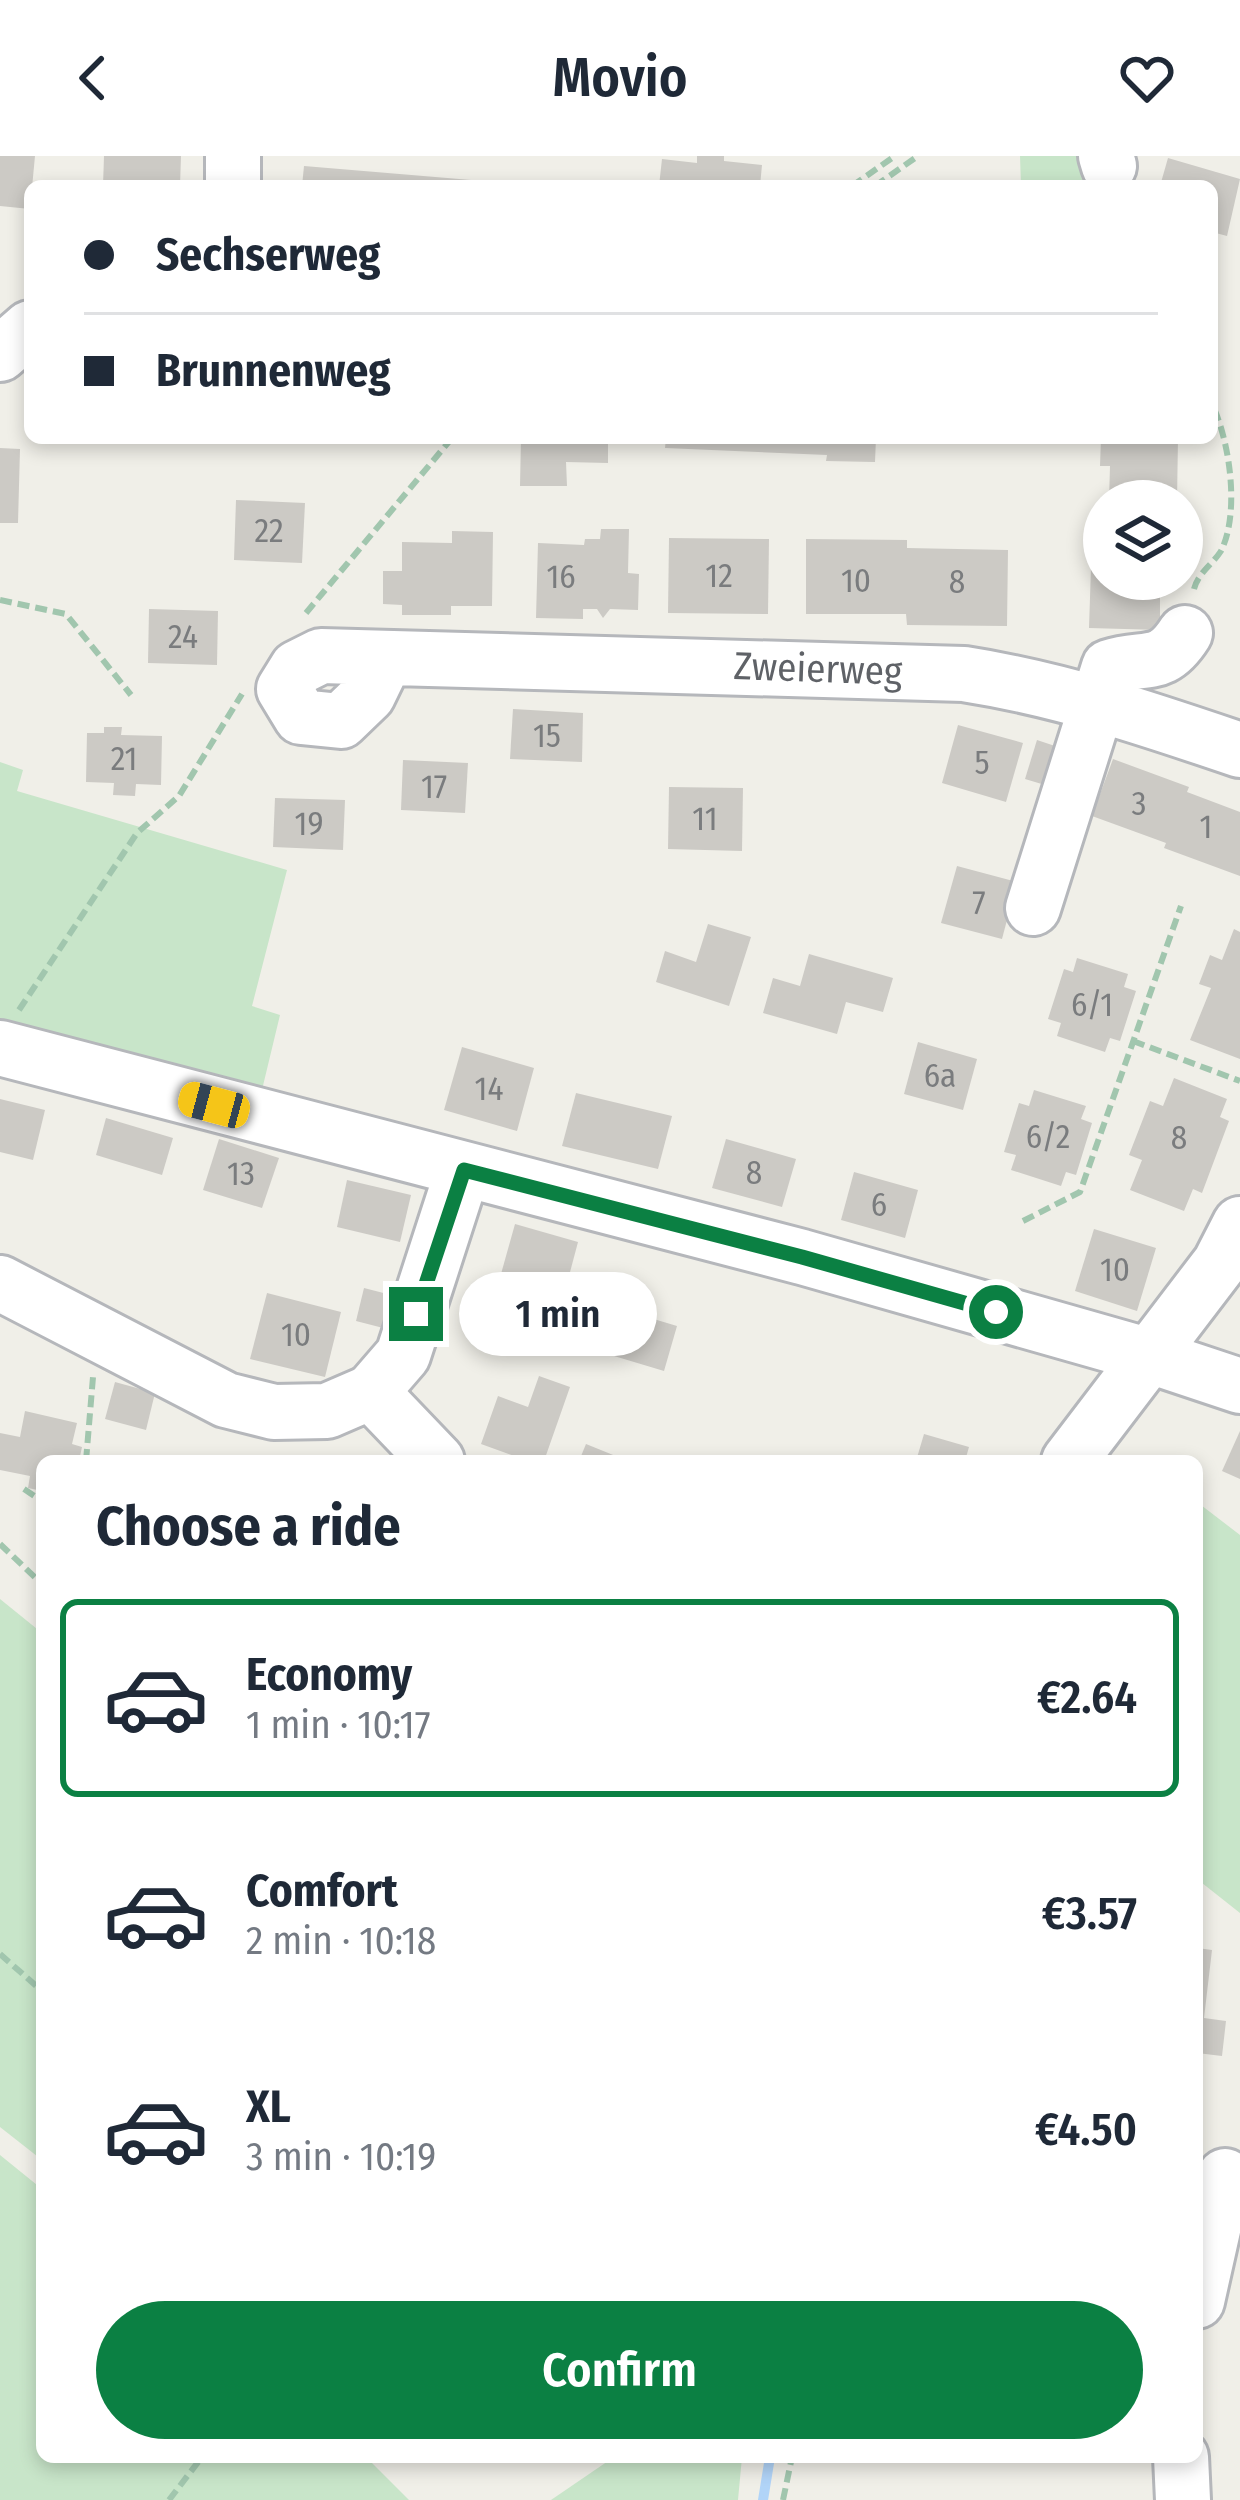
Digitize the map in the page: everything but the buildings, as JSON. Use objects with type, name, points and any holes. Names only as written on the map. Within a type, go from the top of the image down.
[{"type":"street","points":[[0,354],[24,333]]},
{"type":"street","points":[[1034,908],[1109,668],[1127,661],[1155,662],[1172,653],[1185,633]]},
{"type":"street","name":"Zweierweg","points":[[386,658],[964,674],[1096,701],[1240,750]]},
{"type":"street","points":[[5,1035],[464,1170],[802,1257],[1240,1386]]},
{"type":"street","points":[[0,1283],[226,1400],[274,1412],[327,1411],[371,1393],[403,1355],[464,1170]]},
{"type":"street","points":[[1074,1455],[1220,1264],[1240,1224]]},
{"type":"street","points":[[371,1393],[431,1455]]},
{"type":"street","points":[[1203,2269],[1221,2172]]},
{"type":"street","points":[[1181,2463],[1183,2500]]},
{"type":"path","points":[[861,180],[895,156]]},
{"type":"path","points":[[884,180],[918,156]]},
{"type":"path","points":[[1185,633],[1196,580],[1222,550],[1233,526],[1227,454],[1218,424]]},
{"type":"path","points":[[294,626],[447,444]]},
{"type":"path","points":[[0,599],[66,614],[131,695]]},
{"type":"path","points":[[5,1035],[137,833],[179,796],[240,697]]},
{"type":"path","points":[[1023,1221],[1080,1192],[1181,906]]},
{"type":"path","points":[[1133,1041],[1240,1081]]},
{"type":"path","points":[[87,1455],[90,1386],[108,1340]]},
{"type":"path","points":[[24,1489],[36,1497]]},
{"type":"path","points":[[0,1544],[36,1578]]},
{"type":"path","points":[[0,1954],[36,1985]]},
{"type":"path","points":[[169,2500],[197,2463]]},
{"type":"path","points":[[783,2500],[791,2463]]},
{"type":"green space","points":[[1020,156],[1098,156],[1096,180],[1021,180]]},
{"type":"green space","points":[[0,762],[23,770],[17,791],[287,870],[252,1006],[280,1015],[261,1094],[0,1048]]},
{"type":"green space","points":[[1203,1507],[1240,1535],[1240,1913],[1203,1884]]},
{"type":"green space","points":[[0,1599],[36,1628],[36,2155],[0,2127]]},
{"type":"green space","points":[[0,2155],[36,2184],[36,2463],[372,2463],[409,2500],[0,2500]]},
{"type":"green space","points":[[605,2463],[741,2463],[738,2500],[551,2500]]},
{"type":"waterway","points":[[763,2500],[769,2463]]},
{"type":"route","points":[[416,1314],[464,1170],[996,1312]]}]
